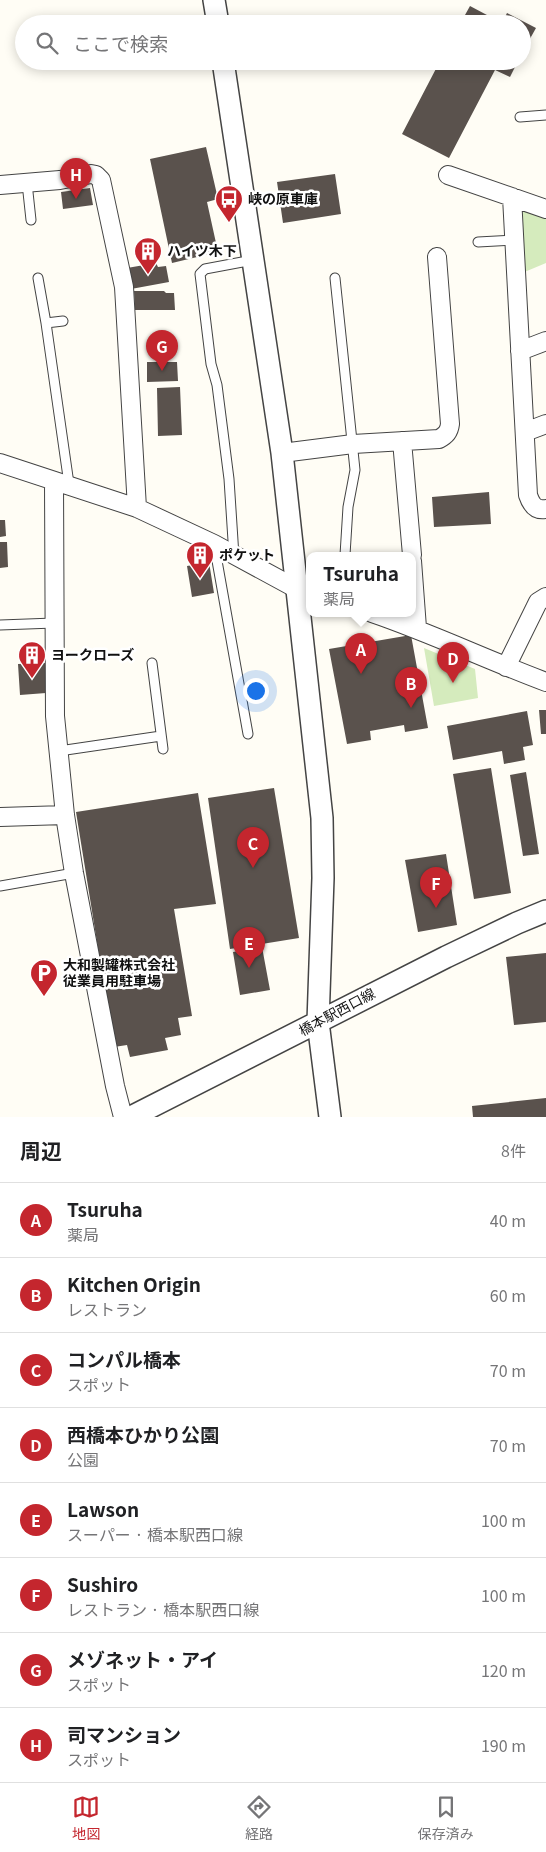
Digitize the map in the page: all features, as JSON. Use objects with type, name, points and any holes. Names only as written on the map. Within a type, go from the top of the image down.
[{"type":"street","points":[[214,0],[216,15]]},
{"type":"street","points":[[224,70],[303,591],[323,841],[318,1022],[330,1117]]},
{"type":"street","points":[[0,185],[60,180],[91,174],[96,174],[100,180],[124,287],[137,508]]},
{"type":"street","points":[[448,175],[546,209]]},
{"type":"street","points":[[512,197],[528,495],[530,503],[536,508],[546,509]]},
{"type":"street","points":[[282,453],[353,444],[439,439],[449,431],[437,257]]},
{"type":"street","points":[[520,351],[546,341]]},
{"type":"street","points":[[525,432],[546,424]]},
{"type":"street","points":[[402,442],[412,552]]},
{"type":"street","points":[[0,463],[137,508],[214,544],[303,591]]},
{"type":"street","points":[[61,482],[54,623],[55,716],[65,815],[74,873],[115,1086],[123,1117]]},
{"type":"street","points":[[506,667],[538,602],[546,598]]},
{"type":"street","points":[[416,615],[417,628]]},
{"type":"street","points":[[384,617],[417,628],[506,667],[546,682]]},
{"type":"street","points":[[0,817],[65,815]]},
{"type":"street","name":"橋本駅西口線","points":[[131,1117],[475,942],[546,911]]},
{"type":"lane","points":[[520,117],[546,115]]},
{"type":"lane","points":[[27,183],[31,220]]},
{"type":"lane","points":[[478,242],[513,240]]},
{"type":"lane","points":[[234,556],[227,461],[217,384],[211,364],[200,274],[205,269],[253,260]]},
{"type":"lane","points":[[38,278],[46,323],[61,482]]},
{"type":"lane","points":[[335,278],[355,470],[348,507],[345,552]]},
{"type":"lane","points":[[46,323],[63,321]]},
{"type":"lane","points":[[214,544],[248,734]]},
{"type":"lane","points":[[0,625],[54,623]]},
{"type":"lane","points":[[152,663],[163,749]]},
{"type":"lane","points":[[59,751],[161,736]]},
{"type":"lane","points":[[0,886],[74,873]]},
{"type":"green space","points":[[512,197],[546,209],[546,263],[515,276]]},
{"type":"green space","points":[[424,648],[475,669],[478,698],[434,706]]},
{"type":"building","points":[[470,6],[487,15],[465,15]]},
{"type":"building","points":[[531,25],[536,28],[531,37]]},
{"type":"building","points":[[435,70],[495,70],[449,158],[402,134]]},
{"type":"building","points":[[495,70],[514,70],[510,77]]},
{"type":"building","points":[[206,147],[218,199],[207,202],[218,252],[172,263],[150,159]]},
{"type":"building","points":[[335,174],[341,214],[283,223],[277,182]]},
{"type":"building","points":[[90,188],[93,205],[63,209],[61,192]]},
{"type":"building","name":"ハイツ木下","points":[[156,263],[158,267],[166,266],[169,282],[131,289],[127,268]]},
{"type":"building","points":[[134,291],[174,293],[175,310],[135,310]]},
{"type":"building","points":[[147,362],[177,362],[178,381],[147,382]]},
{"type":"building","points":[[180,387],[182,435],[158,436],[157,388]]},
{"type":"building","points":[[489,492],[491,524],[434,527],[432,497]]},
{"type":"building","points":[[0,520],[5,520],[6,536],[0,537]]},
{"type":"building","points":[[0,542],[7,542],[8,567],[0,568]]},
{"type":"building","name":"ポケット","points":[[209,562],[214,593],[192,597],[187,566]]},
{"type":"building","points":[[411,635],[428,728],[405,732],[404,725],[370,731],[371,740],[347,744],[329,649]]},
{"type":"building","name":"ヨークローズ","points":[[45,663],[46,693],[20,695],[18,664]]},
{"type":"building","points":[[539,710],[546,710],[546,734],[541,734]]},
{"type":"building","points":[[527,711],[533,745],[523,747],[525,760],[504,764],[502,751],[453,760],[447,726]]},
{"type":"building","points":[[491,768],[511,893],[474,899],[453,774]]},
{"type":"building","points":[[526,772],[539,854],[523,856],[510,775]]},
{"type":"building","points":[[274,788],[299,938],[230,949],[208,798]]},
{"type":"building","points":[[198,793],[216,904],[174,909],[192,1016],[178,1018],[181,1035],[165,1038],[168,1050],[130,1057],[127,1045],[114,1047],[76,812]]},
{"type":"building","points":[[446,854],[457,925],[418,932],[405,860]]},
{"type":"building","points":[[262,947],[270,990],[240,995],[233,952]]},
{"type":"building","points":[[546,953],[546,1022],[514,1025],[506,957]]},
{"type":"building","points":[[546,1098],[546,1117],[473,1117],[472,1106]]},
{"type":"place","name":"司マンション","points":[[76,199]]},
{"type":"place","name":"峡の原車庫","points":[[229,223]]},
{"type":"place","name":"ハイツ木下","points":[[148,275]]},
{"type":"place","name":"メゾネット・アイ","points":[[162,371]]},
{"type":"place","name":"ポケット","points":[[200,579]]},
{"type":"place","name":"Tsuruha","points":[[361,674]]},
{"type":"place","name":"ヨークローズ","points":[[32,679]]},
{"type":"place","name":"西橋本ひかり公園","points":[[453,683]]},
{"type":"place","name":"Kitchen Origin","points":[[411,708]]},
{"type":"place","name":"コンパル橋本","points":[[253,868]]},
{"type":"place","name":"Sushiro","points":[[436,908]]},
{"type":"place","name":"Lawson","points":[[249,968]]},
{"type":"place","name":"大和製罐株式会社 従業員用駐車場","points":[[44,997]]}]
